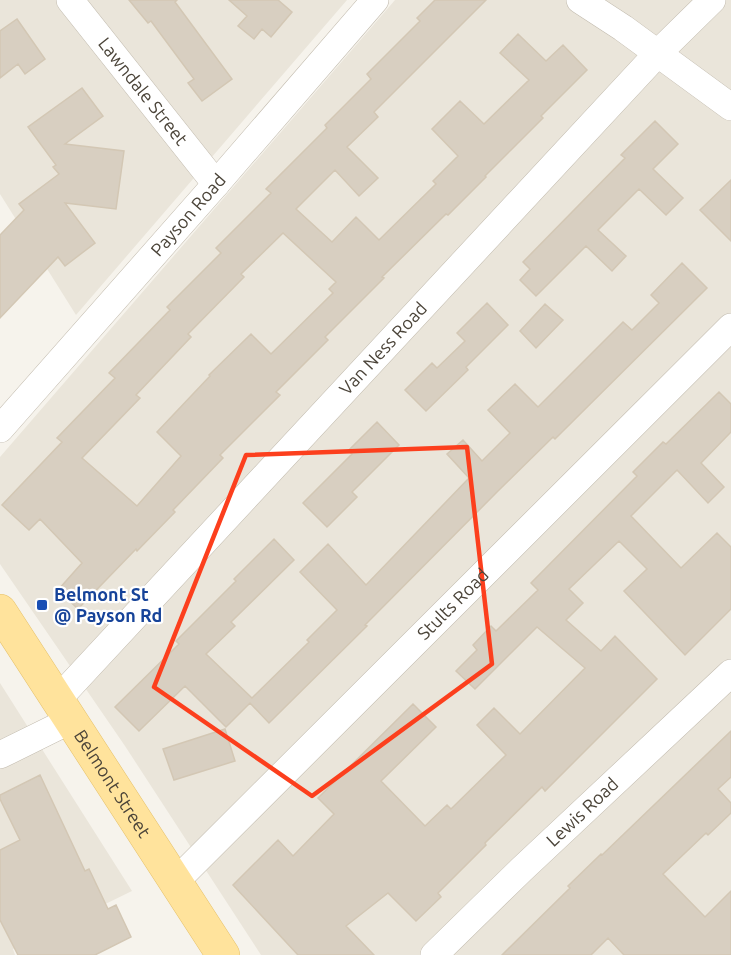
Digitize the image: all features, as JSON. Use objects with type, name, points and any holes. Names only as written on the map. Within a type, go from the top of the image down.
[{"type":"main road","name":"Belmont Street","points":[[0,610],[176,882],[214,952]]},
{"type":"street","name":"Lawndale Street","points":[[70,0],[216,184]]},
{"type":"street","name":"Payson Road","points":[[0,429],[375,0]]},
{"type":"street","points":[[580,0],[658,53],[731,107]]},
{"type":"street","name":"Van Ness Road","points":[[64,710],[658,53],[712,0]]},
{"type":"street","name":"Stults Road","points":[[176,882],[731,327]]},
{"type":"street","name":"Lewis Road","points":[[434,955],[731,673]]},
{"type":"street","points":[[0,755],[64,710]]},
{"type":"highlighted area","points":[[467,447],[492,664],[312,796],[154,687],[246,455]]},
{"type":"shaded area","points":[[0,0],[347,0],[76,315],[0,194]]},
{"type":"shaded area","points":[[395,0],[731,0],[731,955],[261,955],[125,746],[0,564],[0,457]]},
{"type":"shaded area","points":[[0,683],[132,891],[13,949],[15,955],[0,955]]},
{"type":"building","points":[[129,0],[177,0],[175,2],[232,79],[202,101],[188,83],[194,79],[151,21],[148,23]]},
{"type":"building","points":[[229,0],[278,0],[292,12],[271,37],[262,29],[254,39],[238,26],[247,16]]},
{"type":"building","points":[[435,0],[486,0],[374,112],[378,117],[347,147],[378,178],[359,196],[335,170],[296,209],[332,242],[356,217],[379,240],[436,184],[433,181],[458,156],[432,129],[460,101],[484,124],[529,80],[500,53],[518,34],[546,61],[563,45],[587,70],[541,116],[543,118],[486,177],[382,277],[384,278],[325,337],[328,340],[276,392],[280,395],[220,455],[223,458],[173,510],[175,512],[78,609],[58,590],[82,563],[40,519],[29,530],[2,505],[62,442],[57,438],[115,378],[109,373],[170,310],[167,307],[221,253],[216,248],[271,193],[266,189],[327,128],[325,125],[371,79],[367,74],[420,21],[417,18]],"holes":[[[283,233],[336,282],[329,289],[333,293],[271,354],[251,334],[209,375],[157,432],[181,456],[137,506],[82,458],[140,398],[136,395],[191,337],[188,334],[244,277],[241,274]]]},
{"type":"building","points":[[17,19],[45,59],[25,74],[18,64],[0,78],[0,31]]},
{"type":"building","points":[[82,88],[103,116],[65,144],[124,151],[116,209],[65,203],[95,243],[65,266],[58,257],[0,318],[0,235],[24,210],[19,204],[59,174],[53,167],[56,165],[28,127]]},
{"type":"building","points":[[655,121],[678,144],[653,169],[683,198],[666,215],[639,189],[598,230],[626,256],[612,271],[586,246],[536,296],[520,280],[530,269],[523,262],[625,158],[621,155]]},
{"type":"building","points":[[731,180],[731,241],[700,210]]},
{"type":"building","points":[[682,263],[707,288],[555,439],[553,437],[498,491],[269,723],[250,703],[226,727],[185,686],[139,731],[115,707],[179,644],[176,641],[274,539],[294,560],[231,622],[235,626],[206,654],[252,698],[309,642],[307,640],[337,610],[300,572],[328,544],[366,585],[469,478],[447,454],[463,440],[482,461],[510,433],[488,410],[515,384],[538,407],[623,322],[632,330],[659,303],[651,295]]},
{"type":"building","points":[[487,303],[508,325],[466,367],[468,370],[426,411],[405,390],[432,363],[437,368],[465,341],[457,333]]},
{"type":"building","points":[[545,304],[563,320],[536,348],[520,331]]},
{"type":"building","points":[[719,392],[731,404],[731,432],[701,463],[724,487],[708,503],[677,470],[631,516],[681,568],[717,533],[731,547],[731,609],[685,655],[624,591],[647,569],[619,541],[569,589],[583,603],[566,620],[601,651],[615,636],[657,679],[545,791],[542,787],[485,843],[486,845],[438,893],[441,897],[416,921],[388,893],[346,926],[374,955],[298,955],[233,885],[278,840],[293,856],[334,814],[318,798],[413,704],[436,727],[381,781],[425,826],[447,805],[451,809],[506,755],[477,725],[494,708],[520,734],[585,668],[537,627],[475,689],[456,671],[477,650],[473,645],[491,626],[496,631],[538,590],[531,583],[637,476],[633,472],[663,442],[666,444]]},
{"type":"building","points":[[377,422],[399,445],[352,492],[357,497],[327,527],[303,503],[352,454],[348,451]]},
{"type":"building","points":[[225,729],[235,761],[174,780],[163,749]]},
{"type":"building","points":[[731,731],[731,777],[718,789],[731,803],[731,813],[708,835],[706,833],[663,874],[705,917],[731,891],[731,955],[624,955],[608,938],[591,955],[502,955],[570,888],[568,886]]},
{"type":"building","points":[[40,775],[85,871],[89,869],[108,909],[116,905],[131,937],[95,955],[18,955],[0,920],[0,850],[20,840],[0,795]]},
{"type":"place","name":"Belmont St @ Payson Rd","points":[[42,605]]}]
